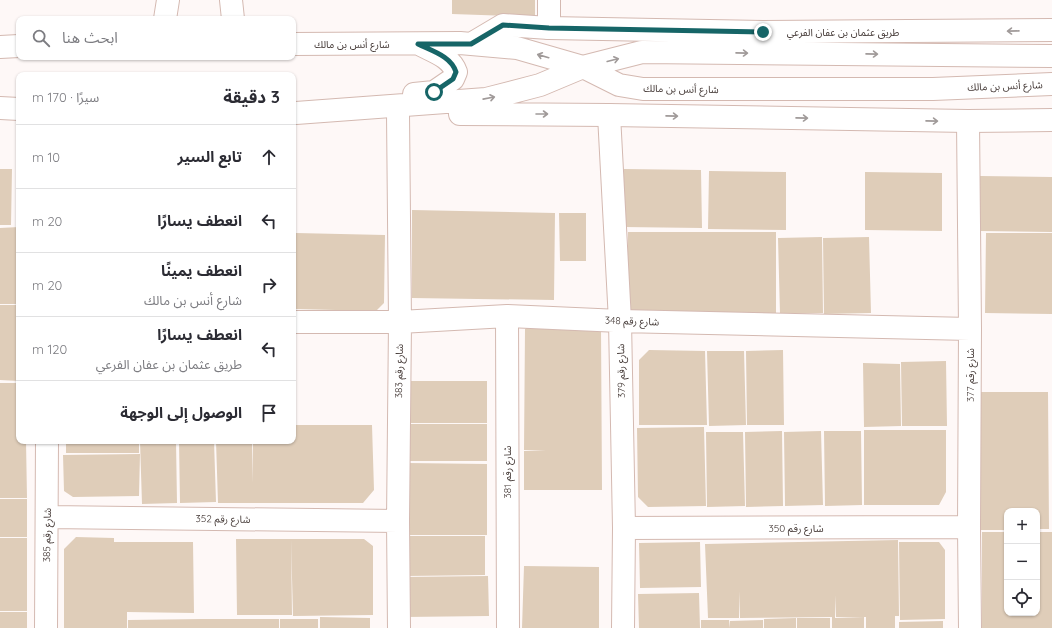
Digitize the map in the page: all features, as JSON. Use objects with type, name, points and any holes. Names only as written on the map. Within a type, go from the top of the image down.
[{"type":"street","points":[[165,16],[168,0]]},
{"type":"street","points":[[231,0],[233,16]]},
{"type":"street","points":[[549,0],[549,28]]},
{"type":"street","name":"طريق عثمان بن عفان الفرعي","points":[[471,44],[503,25],[549,28],[778,32],[1052,30]]},
{"type":"street","name":"شارع أنس بن مالك","points":[[296,44],[471,44],[517,48],[583,67],[619,85],[644,89],[933,89],[1052,84]]},
{"type":"street","points":[[296,109],[434,92],[453,79],[456,72],[454,64],[446,58],[418,44]]},
{"type":"street","points":[[0,47],[16,46]]},
{"type":"street","points":[[296,109],[486,99],[540,85],[583,67],[642,52],[1052,56]]},
{"type":"street","points":[[0,108],[16,109]]},
{"type":"street","points":[[296,109],[398,114],[609,115],[1048,122]]},
{"type":"street","name":"شارع رقم 383","points":[[398,114],[400,322],[398,521],[399,628]]},
{"type":"street","name":"شارع رقم 379","points":[[609,115],[620,321],[624,528],[623,628]]},
{"type":"street","name":"شارع رقم 377","points":[[968,121],[970,628]]},
{"type":"street","name":"شارع رقم 348","points":[[296,322],[400,322],[507,316],[620,321],[970,329]]},
{"type":"street","name":"شارع رقم 381","points":[[507,316],[508,628]]},
{"type":"street","name":"شارع رقم 385","points":[[46,628],[48,444]]},
{"type":"street","name":"شارع رقم 352","points":[[48,517],[398,521]]},
{"type":"street","name":"شارع رقم 350","points":[[624,528],[969,527]]},
{"type":"building","points":[[452,0],[535,0],[535,17],[452,14]]},
{"type":"building","points":[[0,169],[12,169],[11,225],[0,225]]},
{"type":"building","points":[[624,169],[701,170],[702,228],[624,227]]},
{"type":"building","points":[[709,171],[786,172],[786,230],[708,229]]},
{"type":"building","points":[[865,172],[942,173],[942,231],[865,230]]},
{"type":"building","points":[[980,176],[1052,177],[1052,232],[980,231]]},
{"type":"building","points":[[412,210],[555,213],[554,300],[412,298]]},
{"type":"building","points":[[559,213],[586,213],[586,261],[560,261]]},
{"type":"building","points":[[16,227],[16,304],[0,304],[0,228]]},
{"type":"building","points":[[628,232],[776,232],[776,315],[628,315]]},
{"type":"building","points":[[296,233],[385,235],[384,303],[376,311],[296,309]]},
{"type":"building","points":[[986,233],[1052,233],[1052,314],[985,313]]},
{"type":"building","points":[[822,237],[823,313],[780,314],[778,238]]},
{"type":"building","points":[[869,237],[871,313],[824,314],[823,238]]},
{"type":"building","points":[[0,305],[16,305],[16,381],[0,380]]},
{"type":"building","points":[[534,323],[601,328],[602,490],[524,490],[524,451],[546,451],[524,450],[525,329]]},
{"type":"building","points":[[649,350],[705,351],[707,425],[639,425],[639,360]]},
{"type":"building","points":[[783,350],[784,425],[747,425],[746,351]]},
{"type":"building","points":[[707,351],[744,351],[746,425],[709,426]]},
{"type":"building","points":[[946,361],[947,426],[902,426],[901,362]]},
{"type":"building","points":[[863,363],[900,364],[901,426],[864,427]]},
{"type":"building","points":[[408,381],[487,381],[487,423],[407,423]]},
{"type":"building","points":[[0,383],[16,383],[16,444],[26,444],[27,498],[0,498]]},
{"type":"building","points":[[974,392],[1048,392],[1049,529],[1040,529],[1040,508],[1004,508],[1004,530],[976,530]]},
{"type":"building","points":[[405,424],[487,424],[487,461],[405,461]]},
{"type":"building","points":[[296,425],[372,425],[374,490],[363,503],[218,503],[216,444],[252,444],[253,483],[253,444],[296,444]]},
{"type":"building","points":[[704,427],[706,506],[648,507],[638,497],[637,428]]},
{"type":"building","points":[[864,430],[946,430],[946,492],[939,505],[864,505]]},
{"type":"building","points":[[782,431],[783,506],[746,507],[745,432]]},
{"type":"building","points":[[821,431],[823,505],[785,506],[784,432]]},
{"type":"building","points":[[824,431],[861,431],[862,505],[825,506]]},
{"type":"building","points":[[706,432],[743,432],[745,506],[707,507]]},
{"type":"building","points":[[66,444],[139,444],[139,453],[66,453]]},
{"type":"building","points":[[140,444],[176,444],[177,503],[142,504]]},
{"type":"building","points":[[179,444],[214,444],[216,502],[180,503]]},
{"type":"building","points":[[140,454],[139,496],[73,497],[64,491],[63,455]]},
{"type":"building","points":[[407,463],[487,464],[487,535],[408,535]]},
{"type":"building","points":[[0,499],[27,499],[27,537],[0,537]]},
{"type":"building","points":[[982,532],[1004,532],[1004,616],[1040,616],[1040,532],[1052,532],[1052,628],[982,628]]},
{"type":"building","points":[[406,536],[485,536],[485,575],[407,576]]},
{"type":"building","points":[[76,537],[114,538],[114,542],[193,542],[194,613],[127,612],[127,628],[64,628],[64,549]]},
{"type":"building","points":[[0,538],[27,538],[27,611],[0,611]]},
{"type":"building","points":[[236,539],[291,539],[292,615],[237,615]]},
{"type":"building","points":[[291,539],[364,539],[373,546],[373,615],[293,616]]},
{"type":"building","points":[[898,540],[899,616],[895,616],[895,628],[866,628],[866,617],[864,617],[864,628],[832,628],[832,617],[740,618],[739,591],[739,618],[708,618],[705,544]],"holes":[[[835,595],[836,617],[864,617],[835,618]]]},
{"type":"building","points":[[700,542],[701,587],[640,588],[639,543]]},
{"type":"building","points":[[899,542],[939,542],[945,550],[945,619],[900,620]]},
{"type":"building","points":[[524,566],[599,567],[599,628],[522,628]]},
{"type":"building","points":[[488,576],[489,616],[405,617],[404,577]]},
{"type":"building","points":[[699,593],[700,628],[639,628],[638,594]]},
{"type":"building","points":[[0,612],[27,612],[27,628],[0,628]]},
{"type":"building","points":[[320,617],[370,618],[370,628],[320,628]]},
{"type":"building","points":[[796,618],[796,628],[764,628],[764,619]]},
{"type":"building","points":[[797,618],[830,618],[830,628],[797,628]]},
{"type":"building","points":[[279,619],[279,628],[128,628],[128,620]]},
{"type":"building","points":[[280,619],[318,619],[318,628],[280,628]]},
{"type":"building","points":[[701,620],[729,620],[730,628],[701,628]]},
{"type":"building","points":[[763,620],[763,628],[730,628],[730,621]]},
{"type":"building","points":[[943,621],[943,628],[899,628],[899,622]]},
{"type":"route","points":[[434,92],[453,79],[456,72],[454,64],[446,58],[418,44],[471,44],[503,25],[549,28],[763,32]]}]
